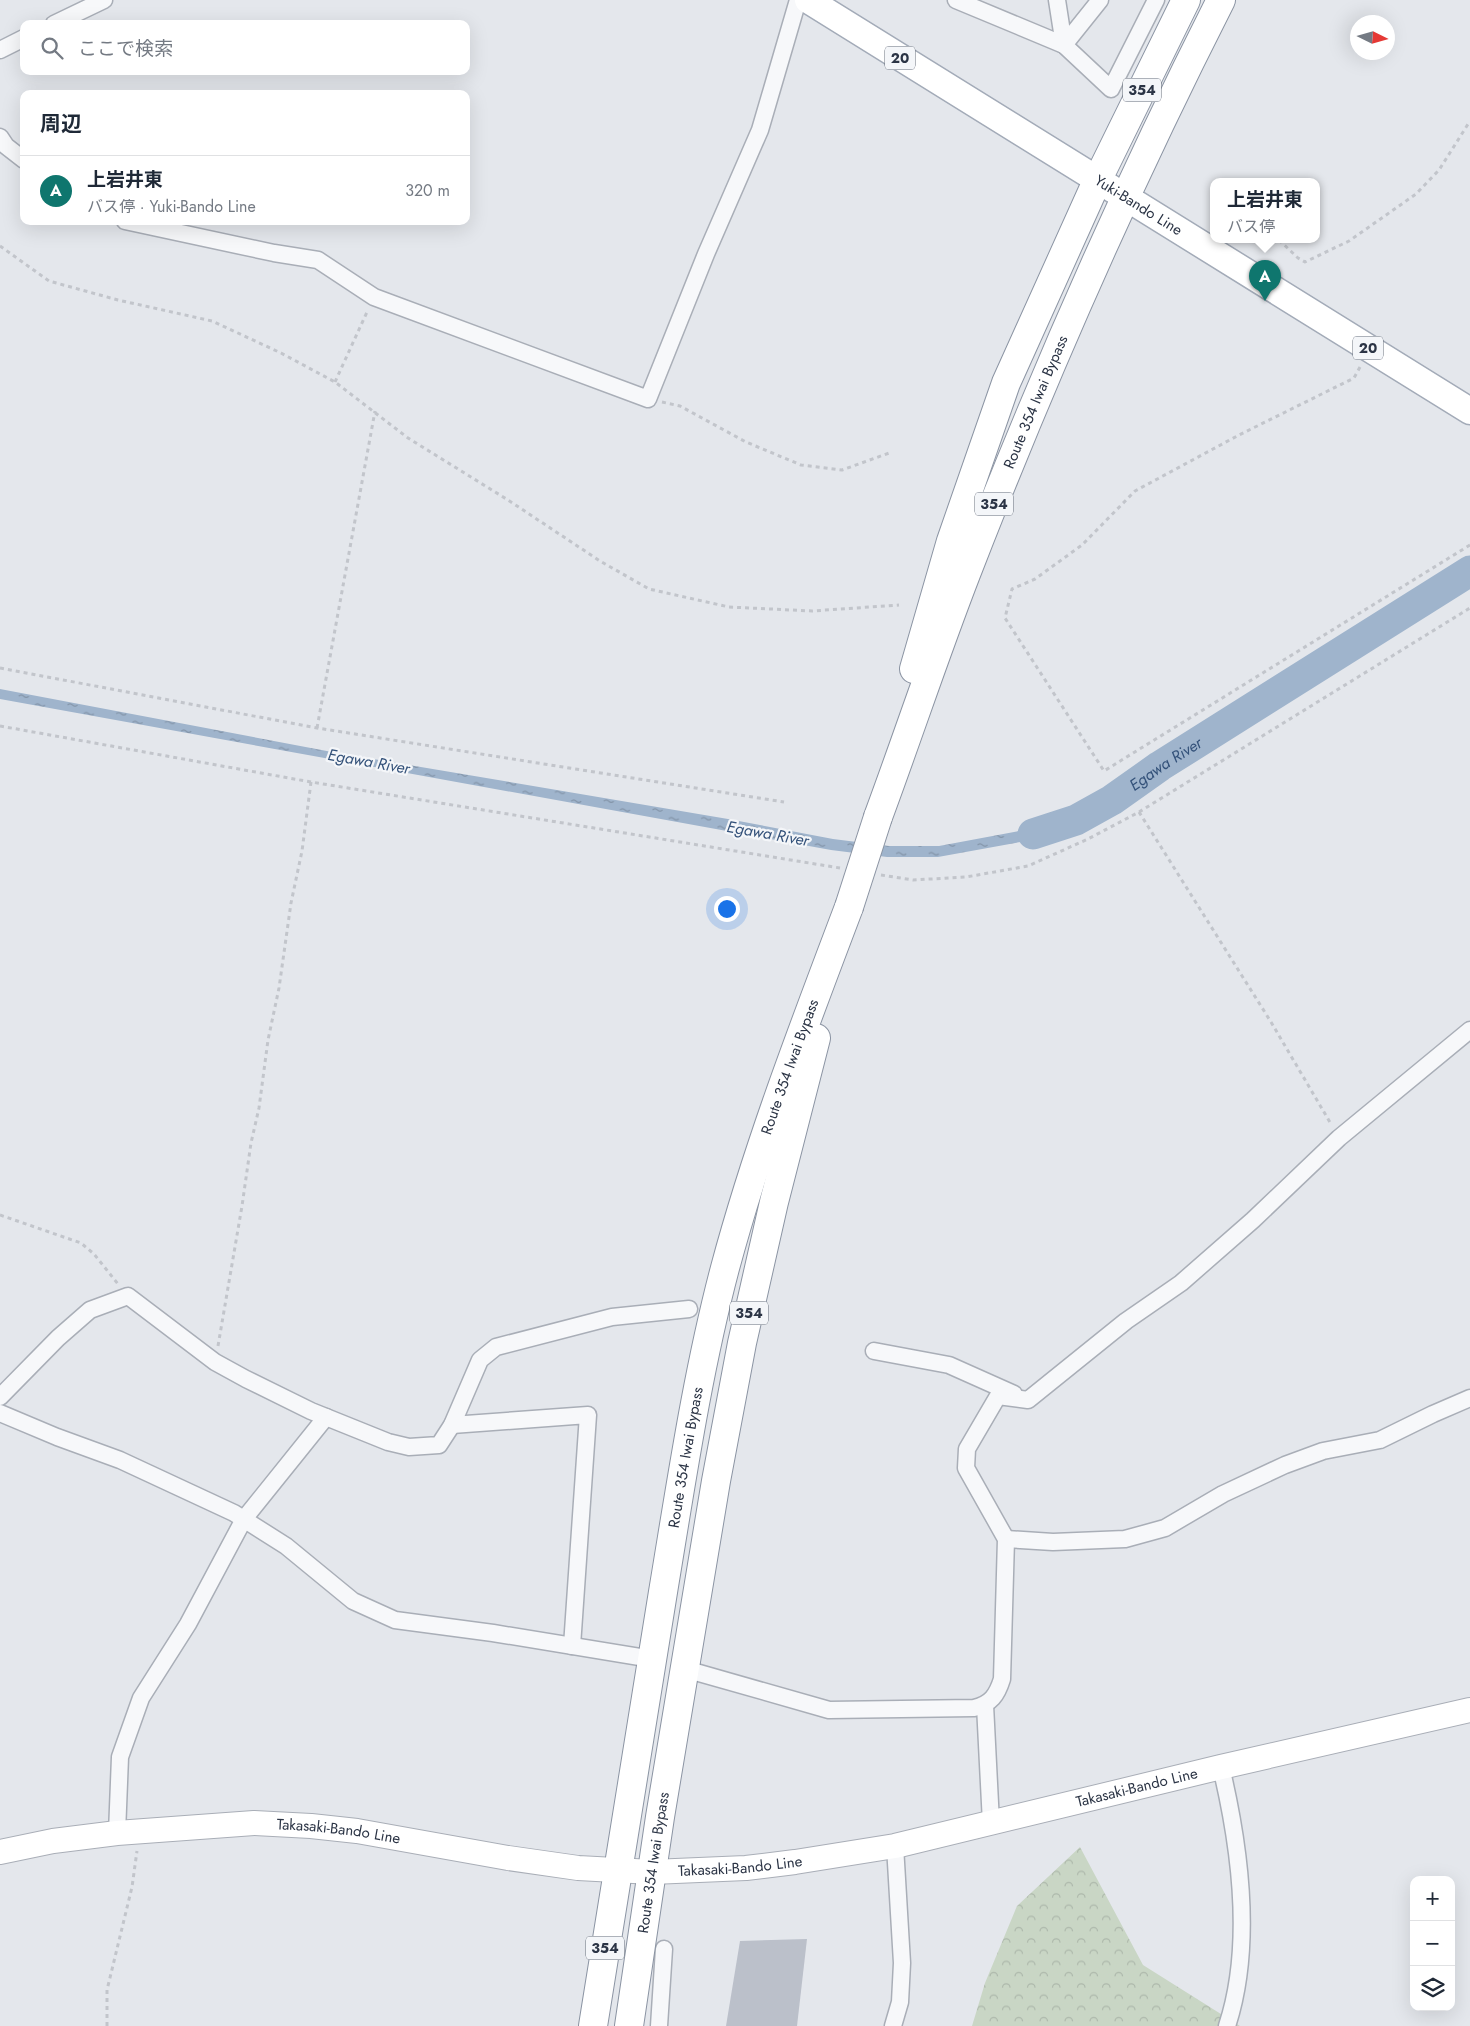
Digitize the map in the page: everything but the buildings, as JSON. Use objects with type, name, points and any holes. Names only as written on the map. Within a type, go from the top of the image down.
[{"type":"highway","name":"Route 354 Iwai Bypass","points":[[878,817],[901,713],[951,541],[1006,382],[1097,180],[1186,0]]},
{"type":"highway","name":"Route 354 Iwai Bypass","points":[[629,2026],[685,1668],[716,1481],[742,1343],[774,1202],[850,907],[878,817],[993,504],[1124,197],[1221,0]]},
{"type":"highway","name":"Route 354 Iwai Bypass","points":[[593,2026],[617,1870],[702,1365],[746,1196],[784,1079],[850,907]]},
{"type":"main road","name":"Yuki-Bando Line","points":[[808,0],[1470,410]]},
{"type":"main road","name":"Takasaki-Bando Line","points":[[0,1852],[54,1840],[125,1832],[254,1823],[357,1831],[549,1864],[617,1870],[652,1872],[770,1865],[895,1846],[1222,1767],[1470,1710]]},
{"type":"street","points":[[62,20],[104,0]]},
{"type":"street","points":[[144,225],[274,253],[318,260],[374,297],[648,399],[706,254],[760,130],[798,0]]},
{"type":"street","points":[[956,0],[1064,44],[1111,89],[1156,0]]},
{"type":"street","points":[[1056,0],[1064,44]]},
{"type":"street","points":[[1064,44],[1100,0]]},
{"type":"street","points":[[0,50],[20,40]]},
{"type":"street","points":[[0,137],[6,146],[20,157]]},
{"type":"street","points":[[685,1668],[829,1710],[974,1708],[985,1705],[997,1695],[1002,1679],[1006,1539],[966,1468],[967,1449],[998,1396],[1028,1400],[1126,1321],[1181,1283],[1253,1220],[1339,1138],[1470,1030]]},
{"type":"street","points":[[0,1397],[58,1338],[90,1310],[128,1296],[215,1362],[246,1380],[326,1417],[388,1442],[408,1447],[439,1445],[452,1426],[480,1360],[496,1347],[612,1317],[689,1309]]},
{"type":"street","points":[[874,1352],[949,1365],[1028,1400]]},
{"type":"street","points":[[1006,1539],[1053,1542],[1124,1539],[1165,1528],[1224,1494],[1286,1465],[1323,1451],[1380,1440],[1470,1398]]},
{"type":"street","points":[[0,1413],[57,1437],[120,1460],[244,1519],[286,1546],[353,1601],[395,1620],[652,1659]]},
{"type":"street","points":[[452,1426],[588,1415],[572,1646]]},
{"type":"street","points":[[125,1832],[120,1758],[141,1698],[188,1624],[244,1519],[326,1417]]},
{"type":"street","points":[[985,1705],[991,1823]]},
{"type":"street","points":[[1222,1767],[1243,1915],[1241,1964],[1227,2026]]},
{"type":"street","points":[[893,2026],[900,2002],[902,1963],[895,1846]]},
{"type":"street","points":[[659,2026],[664,1950]]},
{"type":"path","points":[[1282,243],[1305,262],[1349,241],[1416,194],[1439,170],[1470,121]]},
{"type":"path","points":[[0,246],[49,281],[118,300],[212,321],[281,353],[335,382],[408,438],[508,500],[600,561],[649,589],[729,607],[812,611],[899,606]]},
{"type":"path","points":[[335,382],[374,297]]},
{"type":"path","points":[[1370,349],[1354,378],[1239,435],[1135,491],[1082,545],[1035,579],[1012,590],[1005,618],[1104,771],[1470,545]]},
{"type":"path","points":[[648,399],[680,406],[746,442],[801,465],[842,470],[892,452]]},
{"type":"path","points":[[317,728],[375,411]]},
{"type":"path","points":[[874,874],[913,880],[966,876],[1028,866],[1088,839],[1139,812],[1470,608]]},
{"type":"path","points":[[0,668],[317,728],[784,802]]},
{"type":"path","points":[[0,726],[311,782],[845,869]]},
{"type":"path","points":[[215,1362],[251,1143],[259,1108],[268,1040],[291,903],[302,851],[311,782]]},
{"type":"path","points":[[1139,812],[1271,1022],[1339,1138]]},
{"type":"path","points":[[0,1214],[81,1243],[94,1254],[128,1296]]},
{"type":"path","points":[[107,2026],[107,1990],[132,1887],[138,1850],[125,1832]]},
{"type":"green space","points":[[1080,1847],[1143,1965],[1240,2026],[972,2026],[985,1983],[1017,1906]]},
{"type":"water","points":[[0,689],[332,752],[728,819],[833,839],[889,846],[939,846],[1030,829],[1074,815],[1076,826],[1031,840],[938,857],[887,857],[831,850],[0,699]]},
{"type":"waterway","name":"Egawa River","points":[[1033,834],[1076,820],[1112,800],[1160,766],[1470,571]]},
{"type":"place","name":"上岩井東","points":[[1265,301]]}]
